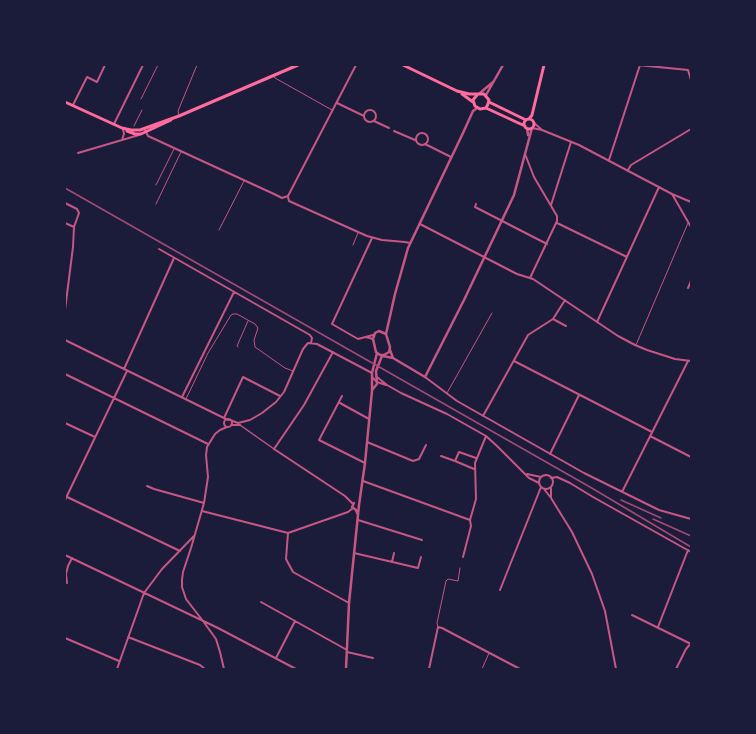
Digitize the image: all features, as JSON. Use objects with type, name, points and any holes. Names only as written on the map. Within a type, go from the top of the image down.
[{"type":"main road","points":[[135,135],[298,65]]},
{"type":"main road","points":[[403,65],[457,91],[473,102],[477,108],[486,108],[526,127],[532,128],[534,122],[532,116],[544,65]]},
{"type":"main road","points":[[457,91],[486,95],[489,102],[534,122]]},
{"type":"main road","points":[[473,102],[474,98],[478,94]]},
{"type":"main road","points":[[65,102],[135,135]]},
{"type":"main road","points":[[486,108],[489,102]]},
{"type":"main road","points":[[526,127],[525,123],[532,116]]},
{"type":"main road","points":[[135,135],[138,131],[146,130]]},
{"type":"street","points":[[72,106],[87,77],[97,82],[105,65]]},
{"type":"street","points":[[114,124],[143,65]]},
{"type":"street","points":[[146,130],[147,135],[282,198],[288,196],[356,65]]},
{"type":"street","points":[[486,95],[502,65]]},
{"type":"street","points":[[609,160],[639,65],[678,68],[689,71],[691,80]]},
{"type":"street","points":[[478,94],[493,81]]},
{"type":"street","points":[[336,104],[364,116],[367,122],[374,121],[389,128]]},
{"type":"street","points":[[393,358],[386,334],[399,277],[410,243],[473,111],[477,108]]},
{"type":"street","points":[[364,116],[366,112],[372,111],[375,115],[374,121]]},
{"type":"street","points":[[534,122],[542,130]]},
{"type":"street","points":[[526,127],[528,138]]},
{"type":"street","points":[[121,141],[124,134],[122,128]]},
{"type":"street","points":[[425,377],[464,300],[514,195],[528,138],[532,128],[542,130],[571,142],[609,160],[672,194],[691,202]]},
{"type":"street","points":[[628,170],[631,165],[691,129]]},
{"type":"street","points":[[394,131],[416,140],[419,144],[425,144],[451,157]]},
{"type":"street","points":[[416,140],[416,136],[418,134],[424,133],[427,135],[428,139],[425,144]]},
{"type":"street","points":[[78,153],[121,141],[135,135]]},
{"type":"street","points":[[550,205],[571,142]]},
{"type":"street","points":[[525,152],[534,177],[557,216],[557,222],[530,278]]},
{"type":"street","points":[[598,322],[659,187]]},
{"type":"street","points":[[672,194],[691,227]]},
{"type":"street","points":[[288,196],[289,201],[309,211],[316,212],[359,233],[372,238],[410,243]]},
{"type":"street","points":[[65,203],[79,212],[74,227],[74,247],[65,310]]},
{"type":"street","points":[[476,204],[475,207],[547,244]]},
{"type":"street","points":[[557,222],[627,257]]},
{"type":"street","points":[[65,223],[74,227]]},
{"type":"street","points":[[420,224],[517,274],[530,278],[618,336],[646,350],[675,359],[690,361],[622,492]]},
{"type":"street","points":[[372,238],[332,324],[358,339],[374,335],[379,331],[386,334]]},
{"type":"street","points":[[159,249],[310,335],[312,338],[311,343]]},
{"type":"street","points":[[174,258],[114,398],[65,498],[180,551]]},
{"type":"street","points":[[688,288],[691,281]]},
{"type":"street","points":[[182,397],[234,292]]},
{"type":"street","points":[[483,416],[530,333],[553,319],[565,300]]},
{"type":"street","points":[[553,319],[566,326]]},
{"type":"street","points":[[346,669],[349,602],[365,463],[372,391],[372,374],[377,353],[373,339],[374,335]]},
{"type":"street","points":[[366,337],[373,339]]},
{"type":"street","points":[[65,340],[224,418],[238,423],[250,420],[266,410],[281,396],[303,349],[307,344],[317,344],[333,352],[372,374],[374,380],[377,382],[387,385]]},
{"type":"street","points":[[372,391],[377,382],[376,371],[380,358],[388,354],[390,350]]},
{"type":"street","points":[[274,449],[304,405],[333,352]]},
{"type":"street","points":[[377,353],[393,358],[413,369],[457,401],[550,454],[659,510],[691,519]]},
{"type":"street","points":[[514,361],[652,432]]},
{"type":"street","points":[[65,374],[208,444]]},
{"type":"street","points":[[220,430],[243,377],[281,396]]},
{"type":"street","points":[[377,377],[387,385],[417,401],[447,414],[486,436],[527,474],[529,478],[539,483],[551,498],[578,544],[599,593],[609,630],[616,669]]},
{"type":"street","points":[[550,454],[579,395]]},
{"type":"street","points":[[342,396],[340,403],[319,440],[365,463]]},
{"type":"street","points":[[340,403],[369,420]]},
{"type":"street","points":[[224,422],[229,420]]},
{"type":"street","points":[[229,420],[231,425]]},
{"type":"street","points":[[65,422],[95,437]]},
{"type":"street","points":[[224,422],[224,425],[227,427]]},
{"type":"street","points":[[224,669],[216,639],[186,599],[182,587],[183,572],[204,503],[208,477],[206,456],[208,444],[213,436],[220,430],[231,425],[240,425],[354,503],[357,502],[359,506]]},
{"type":"street","points":[[463,556],[476,499],[474,469],[476,458],[486,436]]},
{"type":"street","points":[[650,436],[691,457]]},
{"type":"street","points":[[367,442],[413,461],[419,459],[426,445]]},
{"type":"street","points":[[455,462],[459,452],[476,458]]},
{"type":"street","points":[[441,456],[474,469]]},
{"type":"street","points":[[527,474],[542,477],[547,475],[551,478],[557,477],[570,483],[690,551],[658,627]]},
{"type":"street","points":[[539,483],[542,477]]},
{"type":"street","points":[[551,478],[553,482],[551,488],[551,498]]},
{"type":"street","points":[[363,481],[470,520]]},
{"type":"street","points":[[147,486],[204,503]]},
{"type":"street","points":[[543,488],[551,488]]},
{"type":"street","points":[[500,590],[543,488]]},
{"type":"street","points":[[358,516],[354,509],[354,503],[361,495]]},
{"type":"street","points":[[202,511],[288,533],[348,512],[359,506]]},
{"type":"street","points":[[358,520],[422,540]]},
{"type":"street","points":[[288,533],[286,559],[293,572],[349,602]]},
{"type":"street","points":[[117,669],[144,593],[162,569],[195,536]]},
{"type":"street","points":[[354,553],[418,568],[421,557]]},
{"type":"street","points":[[392,562],[394,553]]},
{"type":"street","points":[[65,554],[204,621],[296,669]]},
{"type":"street","points":[[67,583],[66,574],[72,558]]},
{"type":"street","points":[[261,602],[347,651],[373,658]]},
{"type":"street","points":[[632,615],[691,644],[676,669]]},
{"type":"street","points":[[276,658],[295,621]]},
{"type":"street","points":[[429,669],[438,628],[442,628],[520,669]]},
{"type":"street","points":[[128,637],[200,665],[205,669]]},
{"type":"street","points":[[65,638],[119,661]]},
{"type":"lane","points":[[141,99],[158,65]]},
{"type":"lane","points":[[179,116],[178,111],[197,65]]},
{"type":"lane","points":[[273,76],[332,110]]},
{"type":"lane","points":[[134,126],[142,110]]},
{"type":"lane","points":[[156,185],[174,148]]},
{"type":"lane","points":[[156,204],[181,151]]},
{"type":"lane","points":[[219,230],[244,181]]},
{"type":"lane","points":[[636,345],[688,222]]},
{"type":"lane","points":[[353,246],[359,233]]},
{"type":"lane","points":[[446,393],[492,313]]},
{"type":"lane","points":[[185,399],[208,353],[231,315],[237,314],[255,324],[258,328],[254,340],[255,346],[285,368],[293,371]]},
{"type":"lane","points":[[238,347],[236,346],[248,320]]},
{"type":"lane","points":[[438,628],[437,623],[446,581],[448,579],[458,581],[460,568]]},
{"type":"lane","points":[[482,669],[490,652]]},
{"type":"railway","points":[[65,188],[590,487],[691,547]]},
{"type":"railway","points":[[621,500],[661,518]]},
{"type":"railway","points":[[653,519],[691,536]]}]
